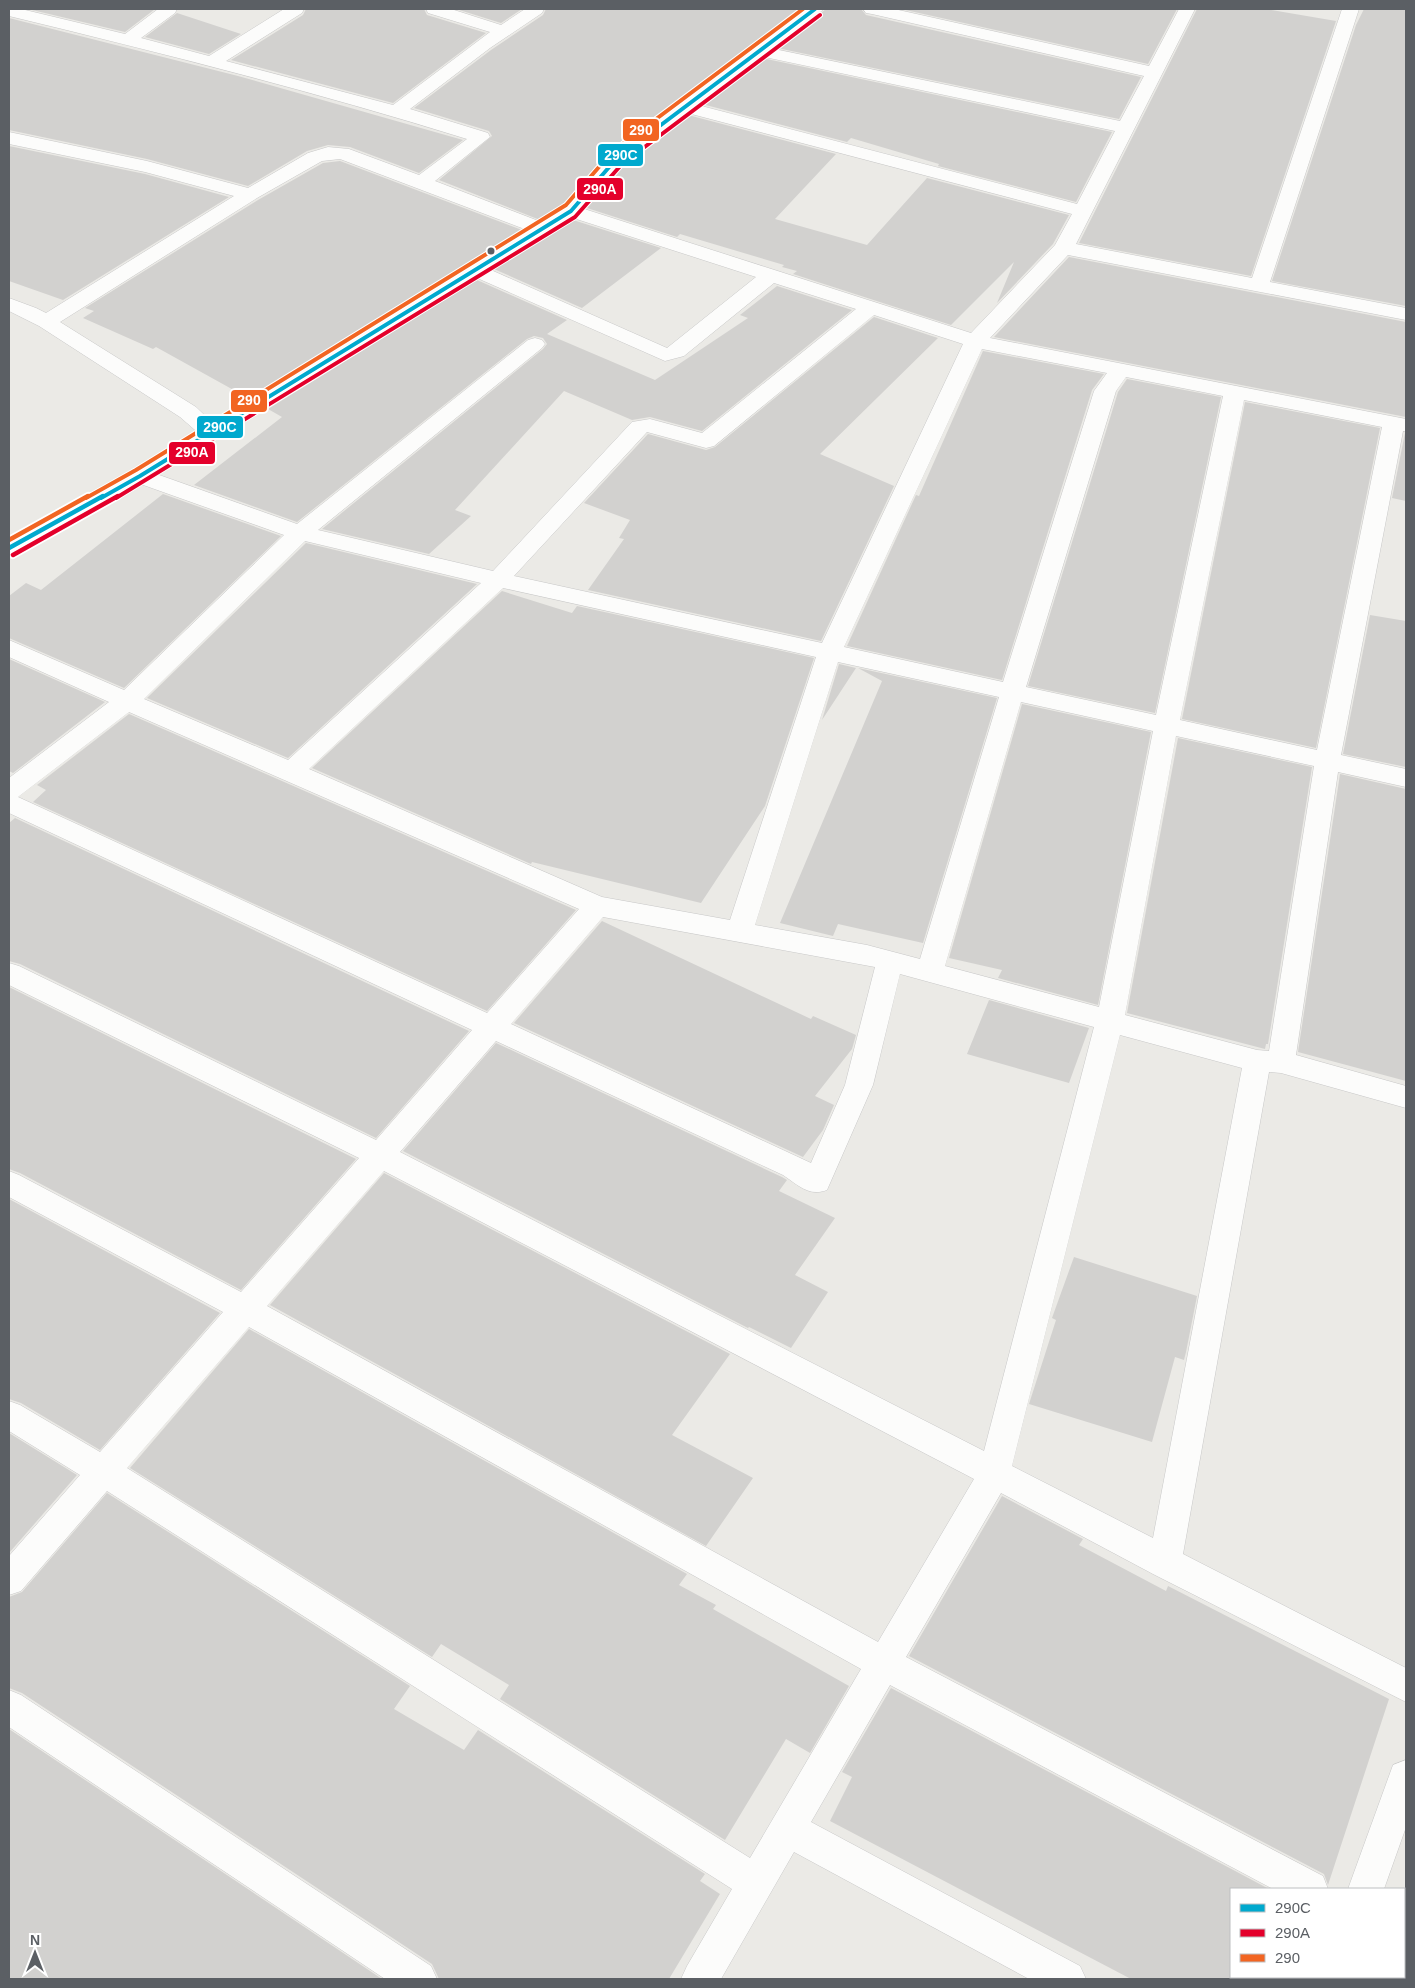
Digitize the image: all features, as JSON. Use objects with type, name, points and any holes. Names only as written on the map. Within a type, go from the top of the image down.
[{"type":"street","points":[[128,40],[169,9]]},
{"type":"street","points":[[212,62],[296,9]]},
{"type":"street","points":[[434,9],[504,31]]},
{"type":"street","points":[[396,111],[536,9]]},
{"type":"street","points":[[9,548],[140,476],[571,211],[618,158],[815,9]]},
{"type":"street","points":[[872,9],[1154,72]]},
{"type":"street","points":[[740,931],[829,653],[975,341],[1064,248],[1187,9]]},
{"type":"street","points":[[1259,286],[1351,9]]},
{"type":"street","points":[[9,11],[43,13],[128,40],[396,111],[481,137],[421,182]]},
{"type":"street","points":[[760,51],[1126,128]]},
{"type":"street","points":[[686,107],[1083,211]]},
{"type":"street","points":[[9,138],[147,167],[250,194]]},
{"type":"street","points":[[46,322],[250,194],[316,156],[328,153],[342,153],[542,229]]},
{"type":"street","points":[[571,211],[975,341],[1400,424],[1327,761],[1269,1062],[1165,1563]]},
{"type":"street","points":[[1064,248],[1406,314]]},
{"type":"street","points":[[475,270],[665,355],[677,352],[771,275]]},
{"type":"street","points":[[9,304],[29,312],[46,322],[188,412],[211,432]]},
{"type":"street","points":[[292,771],[498,580],[640,427],[650,425],[706,441],[871,307]]},
{"type":"street","points":[[9,791],[127,702],[300,533],[535,344]]},
{"type":"street","points":[[930,972],[1012,693],[1105,391],[1121,369]]},
{"type":"street","points":[[700,1979],[994,1474],[1110,1021],[1166,726],[1235,391]]},
{"type":"street","points":[[140,476],[300,533],[498,580],[1406,778]]},
{"type":"street","points":[[9,648],[127,702],[292,771],[597,906],[867,954],[1110,1021],[1406,1098]]},
{"type":"street","points":[[9,804],[793,1167],[817,1182],[859,1085],[890,961]]},
{"type":"street","points":[[9,1580],[597,906]]},
{"type":"street","points":[[9,973],[380,1155],[1165,1563],[1406,1686]]},
{"type":"street","points":[[9,1183],[245,1309],[885,1664],[1308,1888]]},
{"type":"street","points":[[9,1415],[103,1471],[756,1882]]},
{"type":"street","points":[[9,1707],[418,1979]]},
{"type":"street","points":[[1366,1888],[1406,1777]]},
{"type":"street","points":[[787,1829],[1067,1979]]},
{"type":"building","points":[[28,9],[155,9],[125,32]]},
{"type":"building","points":[[306,9],[424,9],[427,15],[486,33],[393,103],[231,60],[303,15]]},
{"type":"building","points":[[456,9],[522,9],[501,23]]},
{"type":"building","points":[[546,9],[801,9],[609,152],[563,206],[540,220],[439,180],[492,136],[489,131],[414,108],[491,50],[543,15]]},
{"type":"building","points":[[826,9],[861,9],[866,15],[1141,77],[1119,119],[777,48]]},
{"type":"building","points":[[901,9],[1177,9],[1148,64]]},
{"type":"building","points":[[1197,9],[1266,9],[1336,21],[1251,276],[1079,243]]},
{"type":"building","points":[[1364,9],[1406,9],[1406,306],[1272,281],[1356,25]]},
{"type":"building","points":[[177,13],[241,34],[209,54],[145,37]]},
{"type":"building","points":[[9,18],[238,76],[463,140],[419,173],[350,147],[328,145],[307,151],[248,186],[147,159],[9,130]]},
{"type":"building","points":[[762,58],[1112,132],[1076,202],[938,166],[939,164],[851,138],[847,142],[702,104]]},
{"type":"building","points":[[688,115],[836,154],[775,219],[867,245],[927,178],[1069,215],[1053,244],[997,303],[1014,262],[951,325],[793,274],[797,271],[782,267],[784,265],[680,234],[677,237],[587,208],[625,163]]},
{"type":"building","points":[[9,146],[145,174],[229,197],[63,300],[9,281]]},
{"type":"building","points":[[340,161],[522,230],[248,398],[156,347],[153,349],[83,318],[94,311],[85,308],[258,200],[323,163]]},
{"type":"building","points":[[573,220],[661,248],[582,308],[494,269]]},
{"type":"building","points":[[1069,257],[1406,322],[1406,417],[994,337]]},
{"type":"building","points":[[477,280],[567,320],[547,334],[655,380],[748,318],[740,315],[777,286],[852,310],[702,431],[650,417],[632,420],[564,391],[455,510],[471,516],[429,554],[322,529],[543,349],[547,344],[543,338],[534,336],[527,339],[297,522],[194,485],[282,417],[268,409]]},
{"type":"building","points":[[874,317],[938,338],[820,454],[894,486],[821,641],[588,590],[624,539],[619,538],[630,520],[584,503],[648,434],[706,450],[715,447]]},
{"type":"building","points":[[983,351],[1104,374],[1092,390],[1002,680],[847,646],[916,495],[919,496]]},
{"type":"building","points":[[1127,379],[1221,397],[1155,713],[1028,686],[1118,392]]},
{"type":"building","points":[[1245,402],[1380,428],[1316,748],[1182,719]]},
{"type":"building","points":[[1406,433],[1406,501],[1392,498]]},
{"type":"building","points":[[163,494],[281,536],[124,688],[9,638],[9,596],[26,583],[41,590]]},
{"type":"building","points":[[306,543],[477,584],[288,758],[147,698]]},
{"type":"building","points":[[502,591],[572,613],[577,606],[814,658],[765,806],[701,903],[532,862],[531,864],[312,768]]},
{"type":"building","points":[[1370,615],[1406,621],[1406,767],[1343,754]]},
{"type":"building","points":[[9,659],[105,702],[13,773],[9,771]]},
{"type":"building","points":[[839,664],[856,668],[822,720]]},
{"type":"building","points":[[858,668],[997,698],[923,943],[838,924],[833,936],[780,923],[882,681]]},
{"type":"building","points":[[1022,704],[1151,732],[1098,1005],[998,978],[1002,970],[949,958]]},
{"type":"building","points":[[129,714],[576,910],[487,1011],[33,802],[46,790],[37,785]]},
{"type":"building","points":[[1178,738],[1312,767],[1268,1044],[1266,1044],[1265,1049],[1127,1013]]},
{"type":"building","points":[[1340,774],[1406,789],[1406,1081],[1298,1052]]},
{"type":"building","points":[[15,818],[469,1031],[376,1138],[20,964],[9,961],[9,823]]},
{"type":"building","points":[[602,921],[811,1019],[813,1016],[856,1035],[852,1049],[815,1096],[834,1105],[823,1130],[803,1157],[514,1023]]},
{"type":"building","points":[[9,987],[356,1159],[241,1290],[20,1173],[9,1169]]},
{"type":"building","points":[[989,1000],[1089,1028],[1069,1083],[967,1054]]},
{"type":"building","points":[[496,1043],[782,1177],[787,1180],[779,1191],[835,1218],[795,1275],[828,1292],[791,1348],[748,1328],[403,1151]]},
{"type":"building","points":[[384,1173],[730,1354],[672,1435],[753,1478],[706,1546],[270,1305]]},
{"type":"building","points":[[9,1199],[220,1313],[100,1450],[21,1403],[9,1399]]},
{"type":"building","points":[[1074,1257],[1197,1296],[1184,1360],[1175,1357],[1152,1442],[1029,1404],[1056,1320],[1052,1318]]},
{"type":"building","points":[[249,1329],[687,1574],[679,1585],[716,1605],[713,1609],[849,1686],[810,1753],[786,1739],[725,1840],[500,1699],[509,1685],[441,1644],[432,1657],[130,1468]]},
{"type":"building","points":[[9,1433],[77,1475],[9,1553]]},
{"type":"building","points":[[107,1493],[410,1686],[394,1709],[464,1750],[478,1730],[705,1874],[700,1881],[720,1894],[669,1979],[439,1979],[432,1964],[22,1693],[9,1688],[9,1597],[22,1592]]},
{"type":"building","points":[[1002,1496],[1083,1539],[1079,1545],[1166,1591],[1168,1586],[1389,1699],[1328,1885],[1324,1874],[909,1656]]},
{"type":"building","points":[[891,1688],[1267,1888],[1230,1888],[1231,1979],[1131,1979],[830,1821],[852,1777],[842,1772]]},
{"type":"building","points":[[9,1729],[382,1979],[9,1979]]},
{"type":"transit line","name":"290","points":[[9,540],[136,470],[566,205],[612,152],[803,9]]},
{"type":"transit line","name":"290C","points":[[9,548],[140,476],[571,211],[617,158],[815,9]]},
{"type":"transit line","name":"290A","points":[[13,555],[144,482],[575,217],[622,164],[820,15]]}]
